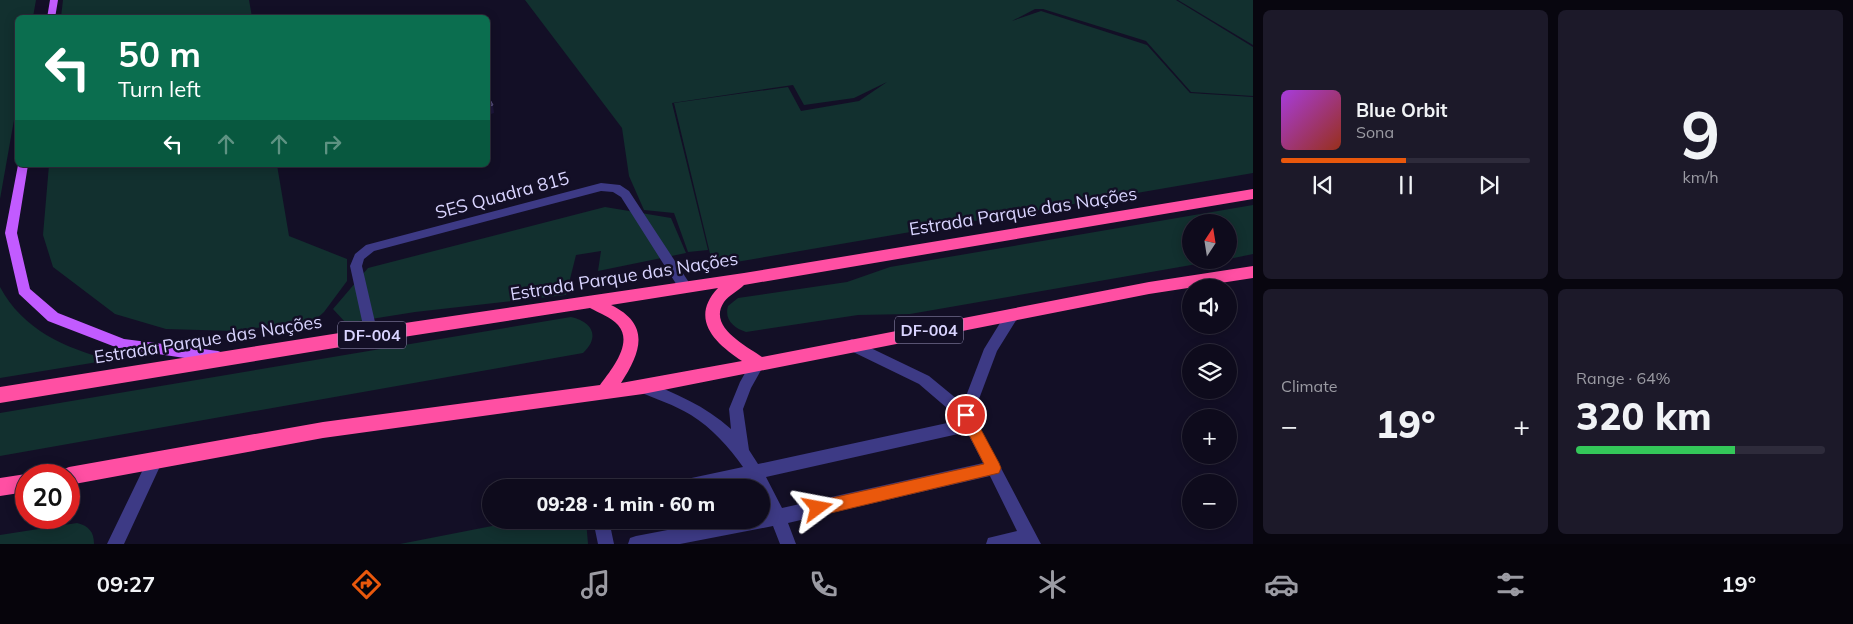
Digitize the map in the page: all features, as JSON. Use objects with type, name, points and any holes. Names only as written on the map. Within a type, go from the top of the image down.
[{"type":"highway","name":"Estrada Parque das Nações","points":[[0,395],[371,335],[592,302],[629,294],[744,279],[1253,194]]},
{"type":"highway","name":"DF-004","points":[[80,474],[324,430],[643,387],[1148,288],[1253,272]]},
{"type":"highway","points":[[744,279],[725,290],[713,305],[713,320],[721,336],[758,363]]},
{"type":"highway","points":[[592,302],[625,322],[630,332],[630,350],[624,364],[606,391]]},
{"type":"highway","points":[[0,487],[15,485]]},
{"type":"main road","points":[[52,15],[54,0]]},
{"type":"main road","points":[[24,167],[11,234],[24,291],[53,317],[123,344],[225,358]]},
{"type":"street","name":"SES Quadra 815","points":[[371,335],[356,266],[359,257],[370,248],[601,186],[616,188],[625,194],[685,287]]},
{"type":"street","points":[[968,420],[991,349],[1012,314]]},
{"type":"street","points":[[852,345],[924,380],[968,420],[1031,540],[994,544]]},
{"type":"street","points":[[741,450],[736,409],[745,386],[758,363]]},
{"type":"street","points":[[643,387],[696,410],[741,450],[779,517],[788,544]]},
{"type":"street","points":[[722,479],[968,420]]},
{"type":"street","points":[[115,544],[154,462]]},
{"type":"street","points":[[636,544],[779,517],[994,468]]},
{"type":"street","points":[[603,529],[606,544]]},
{"type":"green space","points":[[0,0],[36,0],[33,15],[15,15],[15,114],[0,199]]},
{"type":"green space","points":[[63,0],[249,0],[252,15],[61,15]]},
{"type":"green space","points":[[525,0],[1176,0],[1253,47],[1253,96],[1191,92],[1146,41],[1043,9],[1035,9],[1012,21],[1041,11],[1147,45],[1190,93],[1253,97],[1253,173],[713,266],[674,103],[788,87],[801,111],[859,101],[887,82],[854,98],[804,105],[793,85],[672,103],[708,250],[688,252],[674,213],[644,210],[629,176],[622,128]]},
{"type":"green space","points":[[1178,0],[1253,0],[1253,45]]},
{"type":"green space","points":[[49,167],[277,167],[289,236],[347,259],[347,281],[324,312],[315,320],[234,331],[166,329],[115,314],[53,267],[43,235]]},
{"type":"green space","points":[[1253,205],[1253,254],[1238,257],[1238,214],[1200,214]]},
{"type":"green space","points":[[605,207],[671,218],[686,253],[598,271],[601,251],[576,255],[566,295],[415,312],[346,323],[333,309],[368,268]]},
{"type":"green space","points":[[1182,217],[1182,267],[910,314],[858,315],[746,332],[734,326],[727,315],[728,306],[738,298],[847,282],[890,267]]},
{"type":"green space","points":[[0,287],[9,302],[33,326],[61,343],[110,360],[0,378]]},
{"type":"green space","points":[[571,317],[585,322],[592,331],[591,341],[583,353],[0,456],[0,413]]},
{"type":"green space","points":[[80,524],[90,530],[94,544],[0,544],[0,535],[38,529],[80,529]]},
{"type":"green space","points":[[482,528],[587,529],[588,544],[400,544]]},
{"type":"route","points":[[818,508],[994,468],[966,415]]}]
